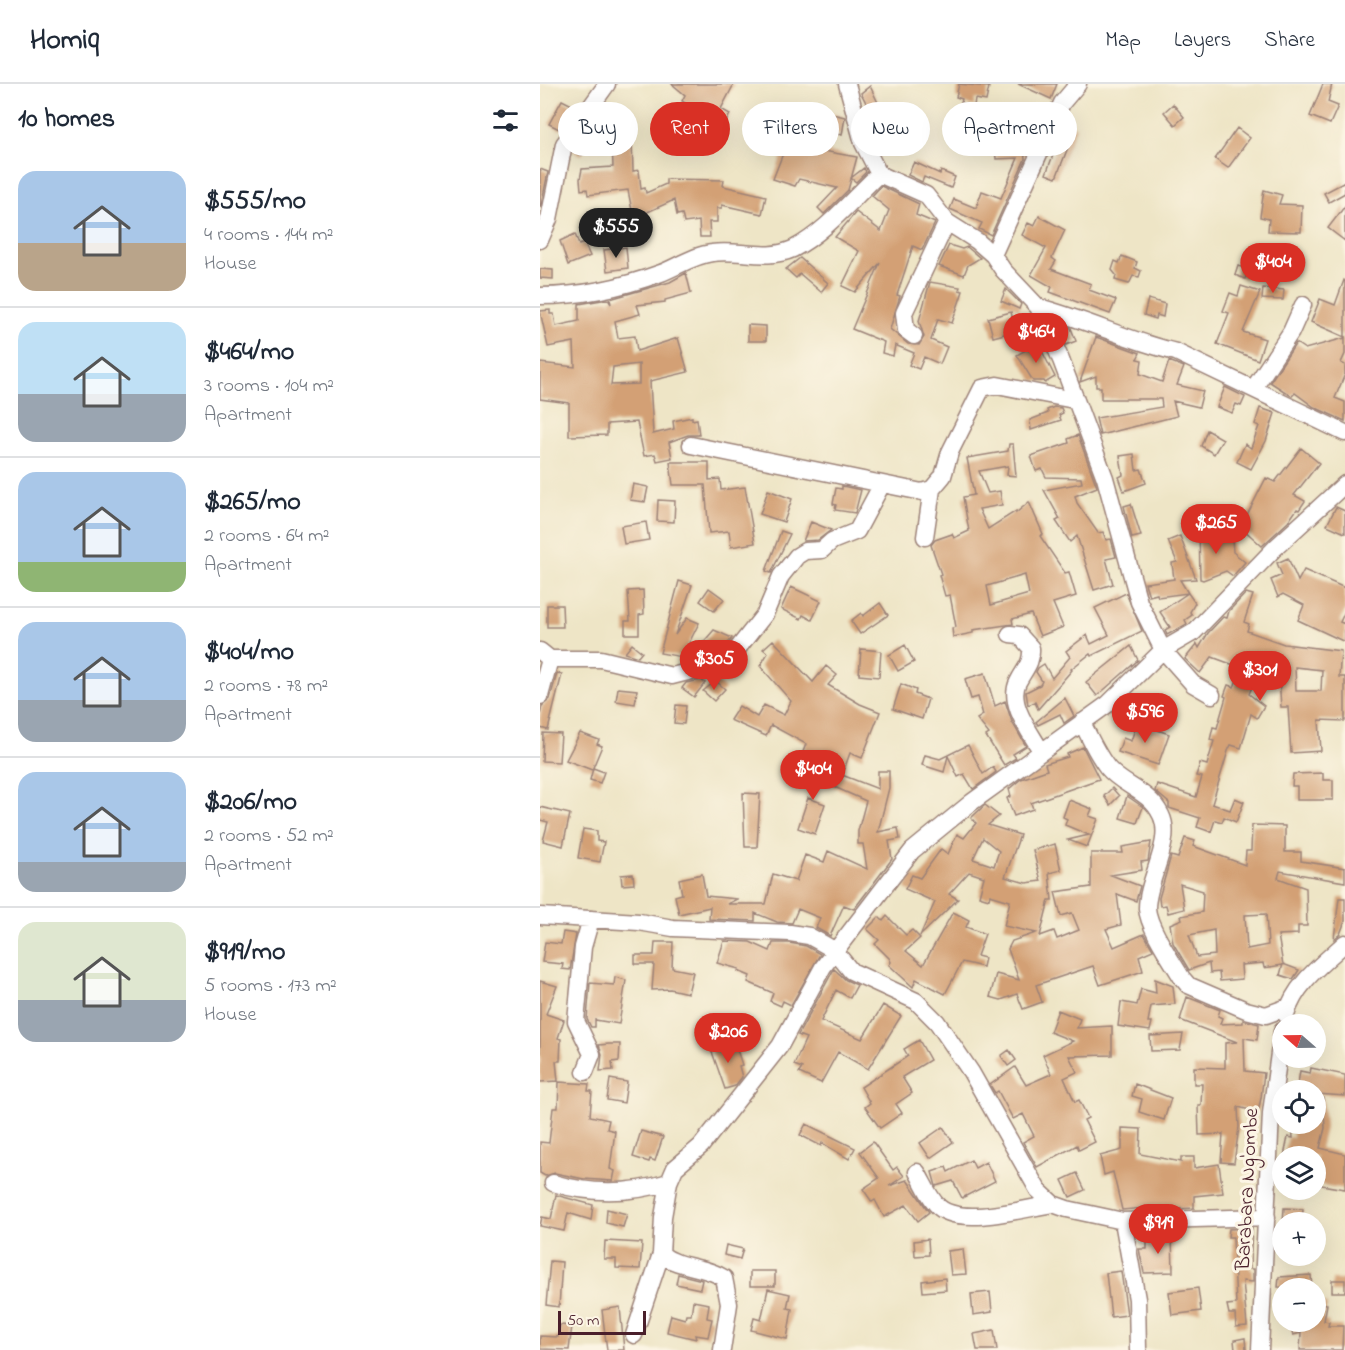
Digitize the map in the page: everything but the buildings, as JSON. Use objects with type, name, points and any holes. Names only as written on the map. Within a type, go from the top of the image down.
[{"type":"street","points":[[540,240],[549,219],[564,144],[607,84]]},
{"type":"street","points":[[847,84],[863,143],[879,174],[926,195],[947,222],[993,255],[1003,270],[1038,307],[1061,360],[1105,478],[1136,594],[1163,650],[1193,684],[1212,695]]},
{"type":"street","points":[[993,255],[1058,112],[1078,84]]},
{"type":"street","points":[[540,296],[614,287],[659,274],[711,253],[762,255],[791,250],[828,223],[879,174]]},
{"type":"street","points":[[914,336],[906,330],[904,314],[947,222]]},
{"type":"street","points":[[1254,388],[1291,332],[1303,305]]},
{"type":"street","points":[[1038,307],[1067,314],[1157,348],[1176,352],[1345,433]]},
{"type":"street","points":[[925,537],[932,489],[943,476],[950,452],[982,388],[996,385],[1074,400]]},
{"type":"street","points":[[691,445],[881,486],[922,492],[932,489]]},
{"type":"street","points":[[634,1335],[661,1254],[663,1217],[669,1182],[675,1168],[701,1146],[780,1046],[834,950],[912,851],[972,802],[1108,704],[1163,650],[1194,632],[1275,548],[1345,484]]},
{"type":"street","points":[[540,696],[545,655],[601,659],[672,676],[727,662],[765,614],[781,576],[797,556],[806,551],[822,550],[832,541],[857,531],[881,486]]},
{"type":"street","points":[[1010,634],[1019,635],[1031,648],[1030,666],[1017,683],[1015,698],[1041,751]]},
{"type":"street","points":[[1083,722],[1107,767],[1147,795],[1161,814],[1164,827],[1162,850],[1149,883],[1147,911],[1182,978],[1188,985],[1246,1010],[1266,1015],[1288,1007]]},
{"type":"street","points":[[540,916],[639,922],[673,928],[790,933],[809,936],[834,950],[851,971],[916,1001],[937,1022],[971,1072],[1038,1190],[1053,1204]]},
{"type":"street","points":[[585,1072],[592,1054],[576,1021],[583,947],[591,920]]},
{"type":"street","points":[[1286,1014],[1288,1007],[1306,978],[1345,943]]},
{"type":"street","name":"Barabara Ng'ombe","points":[[1260,1350],[1268,1217],[1271,1113],[1277,1068]]},
{"type":"street","points":[[917,1172],[936,1204],[955,1216],[999,1213],[1053,1204],[1124,1221],[1268,1217]]},
{"type":"street","points":[[553,1183],[595,1193],[616,1192],[669,1182]]},
{"type":"street","points":[[1124,1221],[1137,1299],[1138,1350]]},
{"type":"street","points":[[661,1254],[673,1262],[713,1270],[724,1278],[729,1304],[722,1350]]}]
